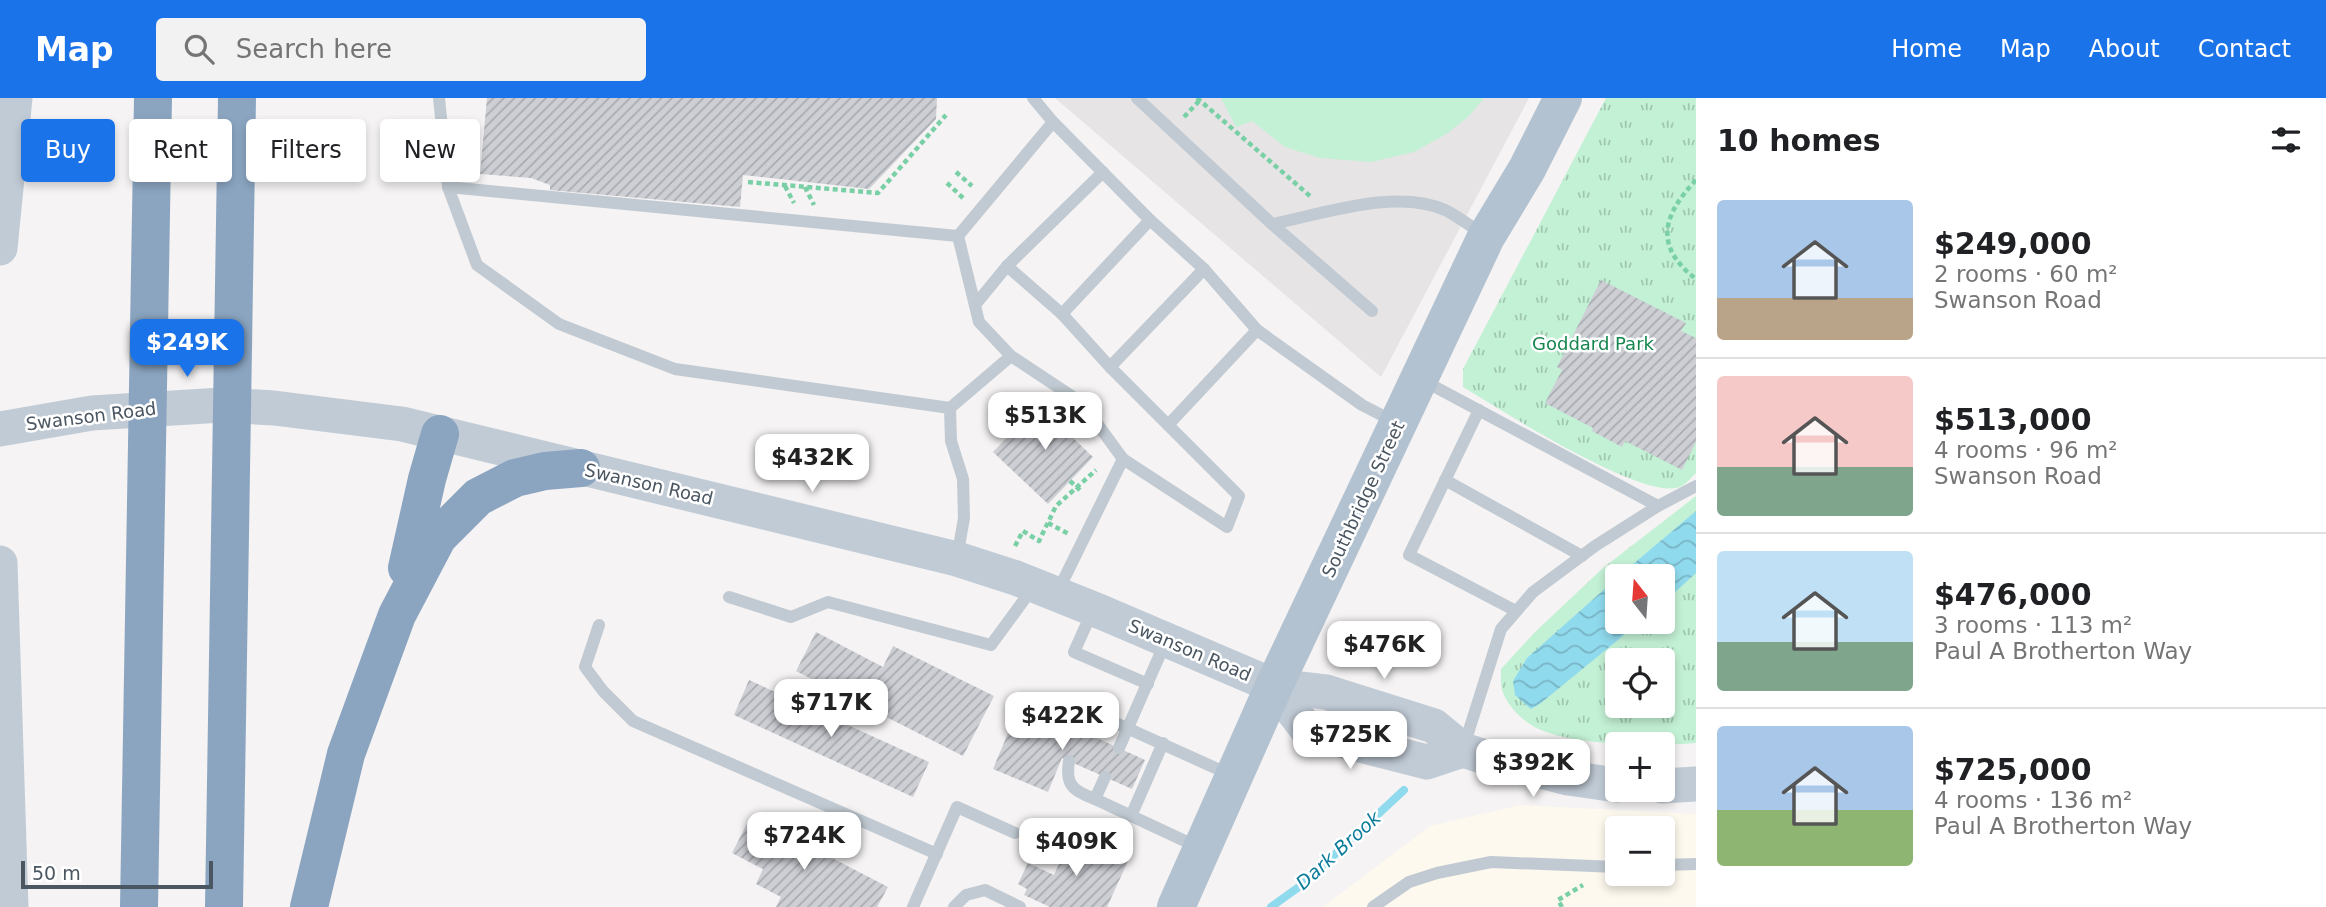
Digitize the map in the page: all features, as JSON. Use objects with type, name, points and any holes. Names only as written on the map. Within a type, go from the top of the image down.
[{"type":"highway","points":[[139,907],[153,98]]},
{"type":"highway","points":[[224,907],[237,98]]},
{"type":"highway","points":[[397,615],[427,479],[440,434]]},
{"type":"highway","points":[[309,907],[345,754],[397,615],[438,537],[478,497],[515,478],[545,471],[581,468]]},
{"type":"main road","name":"Southbridge Street","points":[[1176,907],[1274,686],[1486,237],[1527,169],[1563,98]]},
{"type":"street","points":[[0,248],[15,98]]},
{"type":"street","name":"Swanson Road","points":[[0,429],[57,418],[116,411],[222,405],[274,408],[402,424],[957,559],[1046,590],[1274,686]]},
{"type":"street","points":[[0,562],[11,907]]},
{"type":"street","points":[[1274,686],[1309,732],[1427,762],[1462,750],[1568,778],[1605,783]]},
{"type":"street","points":[[1675,785],[1696,784]]},
{"type":"lane","points":[[439,98],[448,187],[477,265],[559,324],[675,369],[950,408],[1011,356]]},
{"type":"lane","points":[[1033,98],[1053,122],[1150,220],[1204,269],[1257,330],[1362,405],[1398,424]]},
{"type":"lane","points":[[1137,98],[1272,224],[1372,311]]},
{"type":"lane","points":[[958,236],[1053,122]]},
{"type":"lane","points":[[975,305],[1007,266],[1103,172]]},
{"type":"lane","points":[[448,187],[958,236]]},
{"type":"lane","points":[[1272,224],[1359,206],[1408,201],[1445,211],[1486,237]]},
{"type":"lane","points":[[1062,314],[1150,220]]},
{"type":"lane","points":[[958,236],[979,322],[1011,356],[1082,403],[1123,459],[1227,527],[1240,496],[1110,367],[1062,314],[1007,266]]},
{"type":"lane","points":[[1110,367],[1204,269]]},
{"type":"lane","points":[[1169,424],[1257,330]]},
{"type":"lane","points":[[1419,379],[1658,506]]},
{"type":"lane","points":[[950,408],[951,441],[963,479],[964,518],[957,559]]},
{"type":"lane","points":[[1479,411],[1409,555],[1517,611]]},
{"type":"lane","points":[[729,597],[791,617],[828,602],[991,645],[1046,590],[1123,459]]},
{"type":"lane","points":[[1445,480],[1582,556]]},
{"type":"lane","points":[[1462,750],[1501,629],[1533,592],[1658,506],[1696,486]]},
{"type":"lane","points":[[1093,609],[1074,652],[1147,684]]},
{"type":"lane","points":[[599,625],[585,667],[603,691],[633,721],[937,854]]},
{"type":"lane","points":[[1119,748],[1166,640]]},
{"type":"lane","points":[[1084,732],[1097,721],[1110,720],[1234,776]]},
{"type":"lane","points":[[1131,816],[1163,743]]},
{"type":"lane","points":[[1069,761],[1066,777],[1081,794],[1202,849]]},
{"type":"lane","points":[[1095,799],[1105,777]]},
{"type":"lane","points":[[913,907],[957,807],[1015,833]]},
{"type":"lane","points":[[1373,907],[1409,882],[1437,873],[1491,863],[1605,867]]},
{"type":"lane","points":[[1675,865],[1696,864]]},
{"type":"lane","points":[[954,907],[966,895],[985,890],[1004,904],[1020,907]]},
{"type":"path","points":[[1198,98],[1311,197]]},
{"type":"path","points":[[748,182],[878,193],[946,115]]},
{"type":"path","points":[[956,172],[972,186]]},
{"type":"path","points":[[1696,180],[1674,206],[1669,228],[1672,254],[1680,267],[1696,279]]},
{"type":"path","points":[[947,183],[963,198]]},
{"type":"path","points":[[1016,546],[1023,531],[1039,541],[1056,506],[1099,467]]},
{"type":"path","points":[[1070,481],[1082,492]]},
{"type":"shaded area","points":[[1055,98],[1529,98],[1381,377]]},
{"type":"shaded area","points":[[1520,805],[1696,814],[1696,907],[1323,907],[1430,826]]},
{"type":"green space","points":[[1221,98],[1484,98],[1469,116],[1448,133],[1414,152],[1371,162],[1320,158],[1285,147],[1252,121],[1236,127]]},
{"type":"green space","name":"Goddard Park","points":[[1606,98],[1696,98],[1696,473],[1680,487],[1661,488],[1604,467],[1538,432],[1463,387],[1463,369]]},
{"type":"green space","points":[[1696,496],[1696,743],[1675,744],[1675,732],[1605,732],[1605,743],[1590,741],[1549,733],[1524,720],[1506,700],[1502,689],[1501,669],[1534,633],[1605,566],[1605,634],[1675,634],[1675,564],[1608,564]]},
{"type":"water","points":[[1696,511],[1696,573],[1675,592],[1675,564],[1633,564]]},
{"type":"water","points":[[1605,589],[1605,634],[1625,634],[1531,709],[1515,695],[1513,681],[1527,658]]},
{"type":"building","points":[[487,98],[937,98],[936,119],[869,189],[743,175],[740,207],[550,190],[550,185],[531,178],[480,174]]},
{"type":"building","points":[[1601,280],[1686,323],[1681,331],[1696,338],[1696,442],[1682,470],[1625,441],[1622,447],[1592,431],[1593,428],[1545,403],[1562,370],[1557,367]]},
{"type":"building","points":[[1039,404],[1057,422],[1070,409],[1083,421],[1070,435],[1093,457],[1048,504],[993,452]]},
{"type":"building","points":[[816,632],[883,667],[893,646],[994,696],[963,756],[796,671]]},
{"type":"building","points":[[749,680],[929,762],[913,797],[734,715]]},
{"type":"building","points":[[1044,701],[1080,716],[1075,728],[1145,760],[1132,789],[1062,758],[1048,792],[993,769],[1011,726],[1030,734]]},
{"type":"building","points":[[751,816],[888,887],[877,907],[776,907],[781,897],[756,884],[763,869],[732,853]]},
{"type":"building","points":[[1072,835],[1128,861],[1107,907],[1050,907],[1024,895],[1027,889],[1018,884],[1028,863],[1054,875]]},
{"type":"waterway","name":"Dark Brook","points":[[1271,907],[1303,884],[1404,790]]}]
